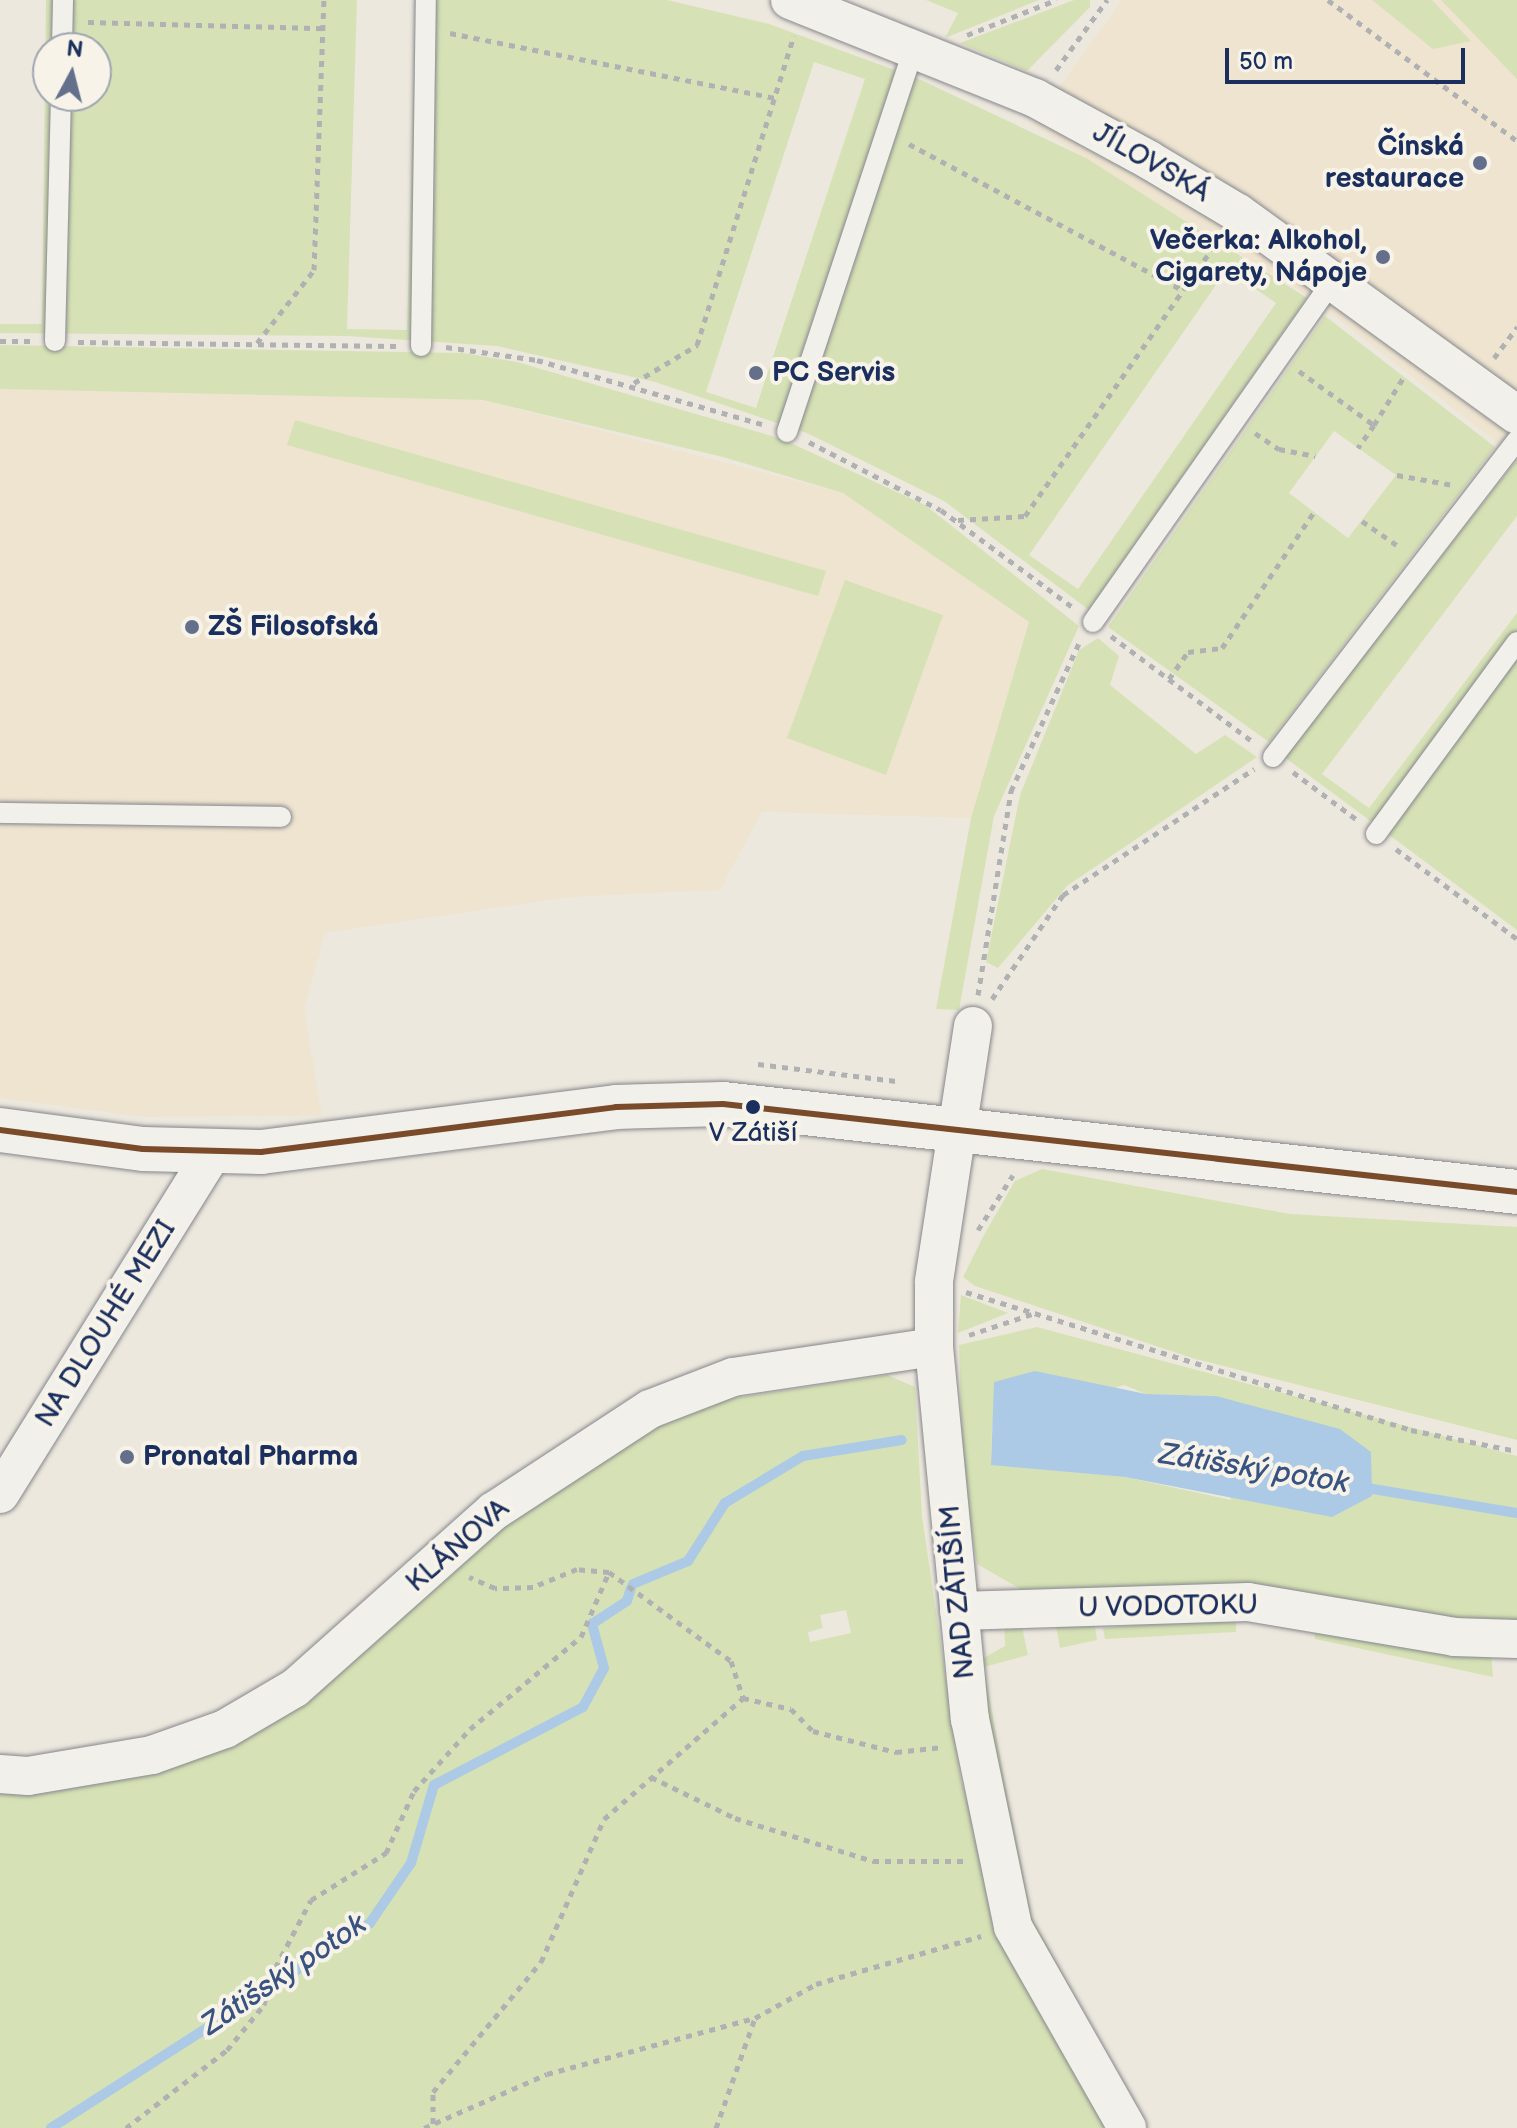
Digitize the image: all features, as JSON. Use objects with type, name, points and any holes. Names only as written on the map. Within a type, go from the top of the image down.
[{"type":"street","name":"JÍLOVSKÁ","points":[[797,2],[1035,98],[1238,213],[1425,344],[1517,415]]},
{"type":"street","name":"NAD ZÁTIŠÍM","points":[[973,1026],[963,1129],[934,1282],[934,1347],[959,1611],[976,1743],[1013,1927],[1127,2128]]},
{"type":"street","points":[[0,1130],[212,1153],[674,1102],[963,1129],[1517,1192]]},
{"type":"street","name":"NA DLOUHÉ MEZI","points":[[0,1494],[212,1153]]},
{"type":"street","name":"KLÁNOVA","points":[[0,1774],[28,1776],[152,1755],[225,1729],[295,1688],[494,1511],[650,1409],[733,1377],[934,1347]]},
{"type":"street","name":"U VODOTOKU","points":[[959,1611],[1248,1602],[1454,1637],[1517,1639]]},
{"type":"lane","points":[[62,32],[63,0]]},
{"type":"lane","points":[[421,346],[426,0]]},
{"type":"lane","points":[[787,432],[914,47]]},
{"type":"lane","points":[[55,341],[61,112]]},
{"type":"lane","points":[[1093,622],[1333,280]]},
{"type":"lane","points":[[1273,757],[1517,440]]},
{"type":"lane","points":[[1376,834],[1517,642]]},
{"type":"lane","points":[[0,813],[281,817]]},
{"type":"path","points":[[257,344],[314,270],[324,0]]},
{"type":"path","points":[[914,47],[953,40],[1056,0]]},
{"type":"path","points":[[1035,98],[1107,0]]},
{"type":"path","points":[[1328,0],[1517,141]]},
{"type":"path","points":[[633,384],[697,345],[775,98],[797,2]]},
{"type":"path","points":[[62,21],[323,28]]},
{"type":"path","points":[[426,28],[775,98]]},
{"type":"path","points":[[887,132],[1182,290]]},
{"type":"path","points":[[957,520],[1025,516],[1238,213]]},
{"type":"path","points":[[0,341],[421,346],[537,360],[633,384],[787,432],[957,520],[1517,939]]},
{"type":"path","points":[[1358,448],[1425,344]]},
{"type":"path","points":[[1279,357],[1374,425]]},
{"type":"path","points":[[1234,419],[1279,449],[1315,456]]},
{"type":"path","points":[[1397,475],[1477,489]]},
{"type":"path","points":[[1169,679],[1188,652],[1222,648],[1314,512]]},
{"type":"path","points":[[1362,521],[1422,562]]},
{"type":"path","points":[[973,1026],[1011,791],[1093,622]]},
{"type":"path","points":[[973,1026],[1063,895],[1273,757]]},
{"type":"path","points":[[758,1064],[896,1081]]},
{"type":"path","points":[[971,1245],[1025,1164]]},
{"type":"path","points":[[934,1282],[1411,1430],[1517,1451]]},
{"type":"path","points":[[934,1347],[1033,1314]]},
{"type":"path","points":[[438,1563],[495,1588],[533,1587],[577,1569],[609,1572],[731,1661],[743,1698]]},
{"type":"path","points":[[126,2128],[227,2050],[264,2005],[270,1978],[311,1900],[386,1853],[414,1791],[451,1749],[581,1637],[609,1572]]},
{"type":"path","points":[[743,1698],[791,1709],[813,1731],[896,1752],[976,1743]]},
{"type":"path","points":[[433,2124],[433,2092],[541,1962],[604,1819],[743,1698]]},
{"type":"path","points":[[651,1777],[735,1818],[873,1861],[999,1860]]},
{"type":"path","points":[[424,2128],[547,2074],[755,2018],[816,1984],[1013,1927]]},
{"type":"path","points":[[716,2128],[755,2018]]},
{"type":"shaded area","points":[[1122,0],[1517,0],[1517,458],[1311,298],[1032,125]]},
{"type":"shaded area","points":[[0,389],[483,400],[843,493],[1029,622],[971,818],[762,812],[720,890],[570,897],[325,933],[304,1009],[322,1116],[143,1117],[0,1098]]},
{"type":"green space","points":[[46,0],[357,0],[347,329],[407,330],[416,0],[667,0],[769,24],[919,79],[1086,158],[1307,298],[1089,610],[944,501],[807,433],[655,382],[497,346],[347,336],[0,333],[0,324],[42,324],[45,112],[112,112],[112,32],[46,32]],"holes":[[[814,62],[865,79],[756,408],[706,392]],[[1227,269],[1276,303],[1078,589],[1029,555]]]},
{"type":"green space","points":[[926,0],[1039,0],[945,38],[958,13]]},
{"type":"green space","points":[[1074,0],[1090,0],[1090,7],[1027,71],[960,43]]},
{"type":"green space","points":[[1372,0],[1432,0],[1471,41],[1433,49]]},
{"type":"green space","points":[[1441,0],[1517,0],[1517,79]]},
{"type":"green space","points":[[1325,316],[1495,447],[1269,742],[1108,627]],"holes":[[[1334,431],[1396,475],[1348,538],[1289,493]]]},
{"type":"green space","points":[[0,345],[463,353],[517,362],[782,439],[925,505],[1079,626],[994,816],[959,1010],[936,1009],[971,818],[1029,622],[843,493],[723,457],[483,400],[0,389]]},
{"type":"green space","points":[[295,420],[826,571],[818,596],[287,445]]},
{"type":"green space","points":[[1517,460],[1517,516],[1322,774],[1369,808],[1517,613],[1517,930],[1283,756]]},
{"type":"green space","points":[[845,580],[943,615],[886,775],[787,738]]},
{"type":"green space","points":[[1098,638],[1119,656],[1110,685],[1196,754],[1225,735],[1257,757],[1067,886],[998,968],[986,962],[1020,795],[1079,650]]},
{"type":"green space","points":[[1042,1169],[1290,1214],[1517,1227],[1517,1440],[1192,1358],[975,1286],[963,1277],[984,1235],[1015,1181]]},
{"type":"green space","points":[[961,1295],[1008,1313],[958,1333]]},
{"type":"green space","points":[[1037,1327],[1517,1456],[1517,1631],[1031,1595],[977,1564],[963,1480],[959,1345]],"holes":[[[1124,1385],[1146,1394],[1216,1396],[1231,1500],[1125,1477],[991,1464],[992,1426]]]},
{"type":"green space","points":[[887,1375],[915,1387],[922,1516],[960,1776],[1009,1948],[1112,2128],[0,2128],[0,1787],[149,1771],[509,1513],[687,1405]],"holes":[[[846,1610],[851,1633],[810,1642],[808,1632],[823,1628],[820,1615]]]},
{"type":"green space","points":[[1236,1617],[1236,1632],[1105,1639],[1103,1628]]},
{"type":"green space","points":[[1004,1620],[1021,1622],[1028,1655],[984,1667],[1004,1778],[1032,1918],[1073,1993],[1028,1921],[984,1704],[980,1660],[1005,1646]]},
{"type":"green space","points":[[1094,1620],[1097,1640],[1060,1648],[1056,1626]]},
{"type":"green space","points":[[1314,1632],[1491,1651],[1493,1677],[1315,1639]]},
{"type":"water","points":[[1035,1371],[1146,1394],[1216,1396],[1340,1429],[1371,1452],[1372,1496],[1332,1517],[1125,1477],[991,1465],[994,1382]]},
{"type":"waterway","name":"Zátišský potok","points":[[633,1584],[688,1561],[725,1503],[803,1456],[902,1440]]},
{"type":"waterway","name":"Zátišský potok","points":[[1361,1487],[1517,1513]]},
{"type":"waterway","name":"Zátišský potok","points":[[51,2128],[370,1923],[411,1863],[434,1785],[583,1707],[604,1668],[592,1624],[627,1601],[631,1588]]},
{"type":"transit line","points":[[0,1130],[143,1149],[261,1152],[616,1107],[723,1104],[1517,1192]]},
{"type":"place","name":"Čínská restaurace","points":[[1480,163]]},
{"type":"place","name":"Večerka: Alkohol, Cigarety, Nápoje","points":[[1383,257]]},
{"type":"place","name":"PC Servis","points":[[756,373]]},
{"type":"place","name":"ZŠ Filosofská","points":[[192,627]]},
{"type":"place","name":"V Zátiší","points":[[753,1107]]},
{"type":"place","name":"Pronatal Pharma","points":[[127,1457]]}]
